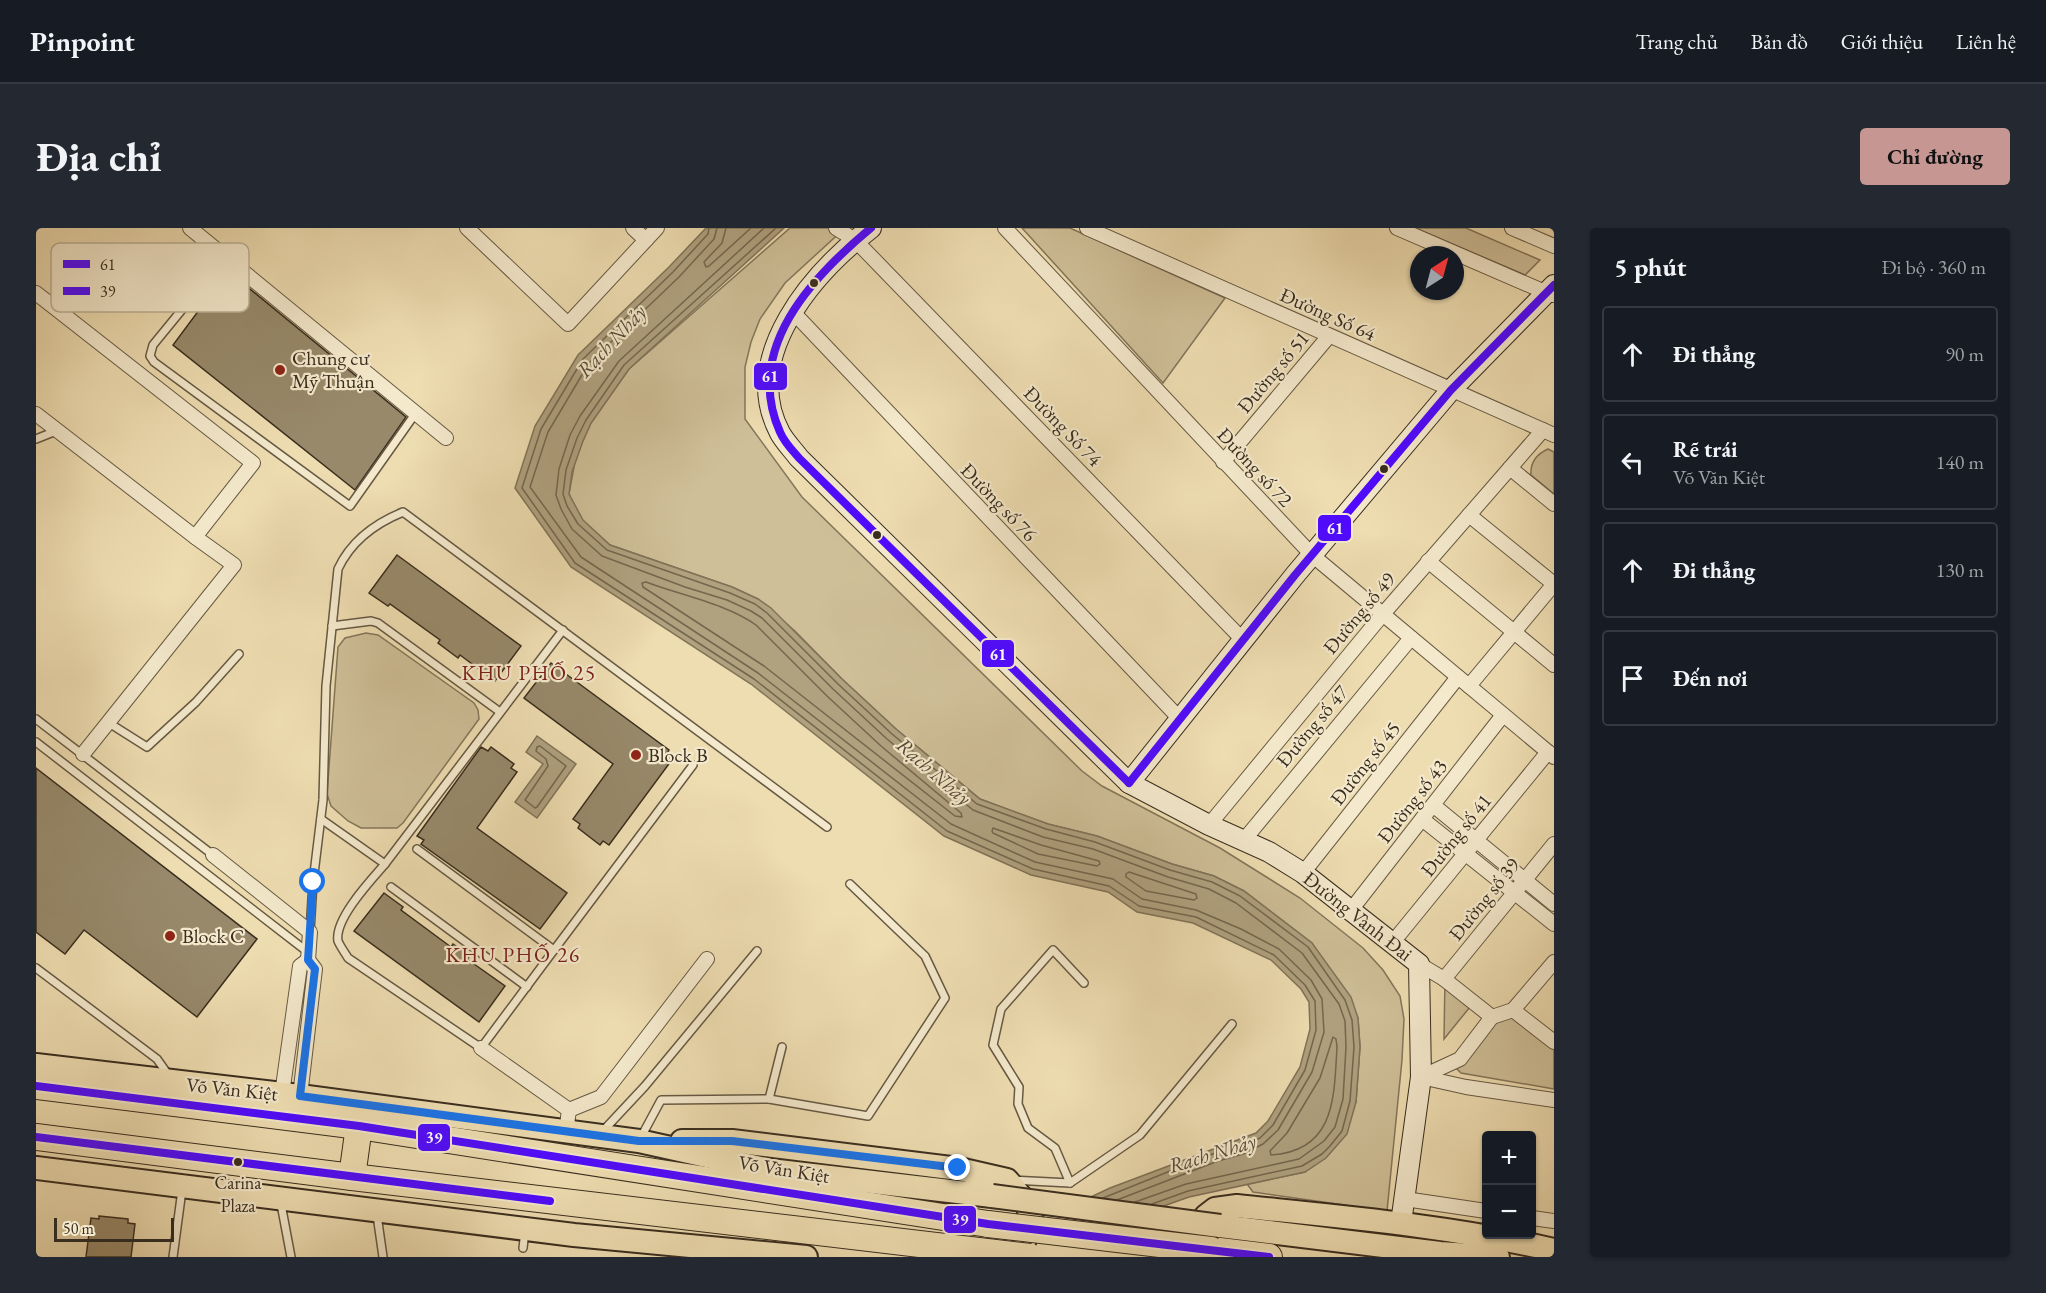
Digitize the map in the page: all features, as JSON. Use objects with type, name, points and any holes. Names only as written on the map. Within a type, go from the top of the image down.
[{"type":"highway","name":"Võ Văn Kiệt","points":[[36,1086],[359,1126],[988,1224],[1269,1257]]},
{"type":"highway","points":[[352,1178],[359,1126]]},
{"type":"highway","points":[[36,1137],[352,1178],[1030,1257]]},
{"type":"main road","name":"Võ Văn Kiệt","points":[[36,1065],[291,1095],[567,1121],[598,1136],[639,1141],[770,1170],[1000,1188],[1220,1226],[1440,1253],[1498,1257]]},
{"type":"main road","points":[[36,1168],[376,1210],[524,1238],[574,1235],[806,1257]]},
{"type":"main road","points":[[1000,1188],[1027,1204],[1032,1221],[1018,1257]]},
{"type":"main road","points":[[1172,1257],[1206,1216],[1215,1209],[1237,1206],[1401,1223],[1516,1241],[1554,1250]]},
{"type":"main road","points":[[574,1235],[669,1257]]},
{"type":"street","points":[[190,228],[208,243]]},
{"type":"street","points":[[467,228],[568,324],[657,228]]},
{"type":"street","points":[[633,228],[646,240]]},
{"type":"street","name":"Đường Số 74","points":[[836,228],[855,240],[1243,640]]},
{"type":"street","name":"Đường Vành Đai","points":[[871,228],[855,240],[809,287],[781,332],[769,378],[770,400],[775,421],[787,443],[808,467],[1130,783],[1209,825],[1269,852],[1303,873],[1419,964],[1421,1077],[1401,1223]]},
{"type":"street","name":"Đường số 72","points":[[1005,228],[1312,555],[1551,755]]},
{"type":"street","name":"Đường Số 64","points":[[1087,228],[1548,432]]},
{"type":"street","points":[[1130,783],[1312,555],[1450,390],[1552,291],[1397,228]]},
{"type":"street","points":[[1512,228],[1554,246]]},
{"type":"street","points":[[249,277],[446,438]]},
{"type":"street","points":[[36,293],[51,305]]},
{"type":"street","name":"Đường số 76","points":[[792,311],[1180,718]]},
{"type":"street","points":[[60,312],[253,463],[195,537]]},
{"type":"street","name":"Đường số 51","points":[[1223,462],[1329,336]]},
{"type":"street","points":[[36,414],[234,565],[83,754]]},
{"type":"street","name":"Đường số 49","points":[[1209,825],[1428,561],[1510,468],[1548,432]]},
{"type":"street","points":[[1510,468],[1554,504]]},
{"type":"street","points":[[1469,515],[1554,584],[1469,687]]},
{"type":"street","points":[[1428,561],[1554,666]]},
{"type":"street","name":"Đường số 47","points":[[1244,840],[1411,638]]},
{"type":"street","name":"Đường số 45","points":[[1303,873],[1458,677]]},
{"type":"street","name":"Đường số 43","points":[[1351,910],[1503,715]]},
{"type":"street","name":"Đường số 41","points":[[1393,942],[1551,755]]},
{"type":"street","points":[[1433,805],[1554,904]]},
{"type":"street","points":[[1422,819],[1554,924]]},
{"type":"street","name":"Đường số 39","points":[[1444,979],[1554,844]]},
{"type":"street","points":[[213,855],[310,932],[308,956],[315,969],[304,1063],[291,1095]]},
{"type":"street","points":[[291,1095],[287,1060],[300,966],[308,956]]},
{"type":"street","points":[[481,1048],[567,1121],[601,1097],[707,959]]},
{"type":"street","points":[[1421,1077],[1460,1059],[1492,1017],[1513,1010],[1554,962]]},
{"type":"street","points":[[1419,964],[1444,979],[1492,1017]]},
{"type":"street","points":[[1513,1010],[1554,1042]]},
{"type":"street","points":[[287,1060],[304,1063]]},
{"type":"street","points":[[1421,1077],[1466,1087],[1554,1100]]},
{"type":"street","points":[[1405,1199],[1482,1210]]},
{"type":"street","points":[[1536,1219],[1554,1221]]},
{"type":"lane","points":[[180,312],[153,345],[150,356],[154,362],[350,506],[416,414]]},
{"type":"lane","points":[[36,438],[57,430]]},
{"type":"lane","points":[[310,932],[313,882],[321,819],[326,686],[338,569],[345,555],[367,533],[403,512],[827,827]]},
{"type":"lane","points":[[332,626],[371,621],[378,623],[500,712]]},
{"type":"lane","points":[[563,630],[385,864],[358,896],[341,925],[338,940],[348,958],[481,1048],[693,765]]},
{"type":"lane","points":[[109,723],[147,747],[196,702],[238,654]]},
{"type":"lane","points":[[36,718],[213,855]]},
{"type":"lane","points":[[36,742],[308,956]]},
{"type":"lane","points":[[321,819],[385,864]]},
{"type":"lane","points":[[417,849],[554,950]]},
{"type":"lane","points":[[639,1141],[661,1100],[769,1099],[868,1116],[945,998],[925,956],[850,884]]},
{"type":"lane","points":[[391,887],[527,987]]},
{"type":"lane","points":[[1070,1183],[1055,1148],[1028,1128],[1018,1104],[1019,1087],[993,1046],[1002,1009],[1053,950],[1084,983]]},
{"type":"lane","points":[[598,1136],[645,1086],[757,951]]},
{"type":"lane","points":[[36,968],[157,1059],[175,1082]]},
{"type":"lane","points":[[1000,1188],[1070,1183],[1140,1135],[1232,1024]]},
{"type":"lane","points":[[769,1099],[782,1047]]},
{"type":"lane","points":[[173,1257],[183,1187]]},
{"type":"lane","points":[[280,1198],[291,1257]]},
{"type":"lane","points":[[376,1210],[383,1257]]},
{"type":"shaded area","points":[[790,228],[845,228],[785,283],[760,319],[745,367],[745,419],[802,497],[1082,771],[1102,786],[1220,848],[1300,898],[1363,948],[1383,970],[1400,996],[1404,1019],[1387,1211],[1253,1192],[1247,1184],[1305,1172],[1356,1102],[1360,1047],[1358,1018],[1312,943],[1244,891],[1214,876],[1172,864],[1097,836],[1048,824],[980,799],[896,729],[795,631],[758,599],[732,587],[610,545],[583,521],[569,494],[576,456],[591,423],[629,369]]},
{"type":"shaded area","points":[[1022,228],[1070,228],[1225,298],[1163,383]]},
{"type":"shaded area","points":[[1415,228],[1466,228],[1540,260],[1525,275],[1464,249],[1464,246],[1457,246]]},
{"type":"shaded area","points":[[1548,449],[1554,452],[1554,494],[1531,475],[1535,459]]},
{"type":"shaded area","points":[[366,633],[378,635],[474,703],[478,710],[479,719],[397,828],[361,828],[348,821],[331,806],[327,794],[338,647],[345,638]]},
{"type":"shaded area","points":[[1445,979],[1474,1002],[1444,1039]]},
{"type":"shaded area","points":[[1509,1013],[1554,1046],[1554,1089],[1461,1073],[1456,1068],[1496,1018]]},
{"type":"water","name":"Rạch Nhảy","points":[[706,228],[784,228],[629,369],[591,423],[572,472],[569,494],[583,520],[610,545],[732,587],[771,608],[896,729],[980,799],[1048,824],[1097,836],[1172,864],[1214,876],[1244,891],[1312,943],[1351,997],[1358,1018],[1360,1047],[1356,1102],[1347,1134],[1326,1158],[1305,1172],[1189,1197],[1105,1227],[1076,1204],[1110,1188],[1256,1133],[1268,1121],[1300,1067],[1310,1029],[1309,1002],[1301,989],[1271,960],[1193,923],[1137,912],[1108,892],[1031,875],[944,836],[751,684],[571,567],[515,488],[535,426],[578,355]]},
{"type":"water","points":[[537,736],[576,764],[537,818],[515,802],[543,764],[526,752]]},
{"type":"pier","points":[[1086,1196],[1170,1207],[1106,1230],[1083,1242],[1068,1257],[1027,1257],[1053,1218],[1075,1201]]},
{"type":"building","name":"Chung cư Mỹ Thuận","points":[[249,288],[406,417],[355,490],[173,345],[198,312],[249,312]]},
{"type":"building","points":[[397,555],[521,646],[495,681],[460,655],[458,658],[438,643],[440,640],[390,604],[388,606],[369,593]]},
{"type":"building","name":"Block B","points":[[551,663],[669,750],[668,752],[674,757],[609,845],[603,841],[600,845],[578,828],[580,824],[573,819],[613,764],[524,698]]},
{"type":"building","points":[[481,747],[488,751],[491,747],[514,764],[511,768],[517,772],[477,828],[567,893],[540,929],[421,844],[424,840],[417,836]]},
{"type":"building","points":[[36,768],[257,939],[197,1017],[84,930],[65,954],[36,932]]},
{"type":"building","points":[[384,893],[403,907],[401,910],[451,947],[453,944],[470,956],[467,959],[505,986],[479,1022],[354,931]]},
{"type":"building","points":[[99,1216],[128,1219],[128,1223],[135,1224],[131,1257],[86,1257],[91,1218],[99,1219]]},
{"type":"transit line","name":"61","points":[[871,228],[849,247],[807,292],[790,317],[777,344],[770,372],[771,401],[780,432],[788,446],[799,458],[1129,783]]},
{"type":"transit line","name":"61","points":[[1129,783],[1295,575],[1451,390],[1554,285]]},
{"type":"transit line","name":"39","points":[[36,1086],[359,1126],[988,1224],[1269,1257]]},
{"type":"transit line","name":"39","points":[[36,1137],[550,1201]]},
{"type":"place","name":"Chung cư Mỹ Thuận","points":[[280,370]]},
{"type":"place","name":"Block B","points":[[636,755]]},
{"type":"place","name":"Block C","points":[[170,936]]},
{"type":"place","name":"Carina Plaza","points":[[238,1162]]},
{"type":"district","name":"KHU PHỐ 25","points":[[529,672]]},
{"type":"district","name":"KHU PHỐ 26","points":[[513,954]]},
{"type":"route","points":[[313,882],[308,960],[315,969],[300,1096],[639,1141],[732,1141],[958,1168]]}]
